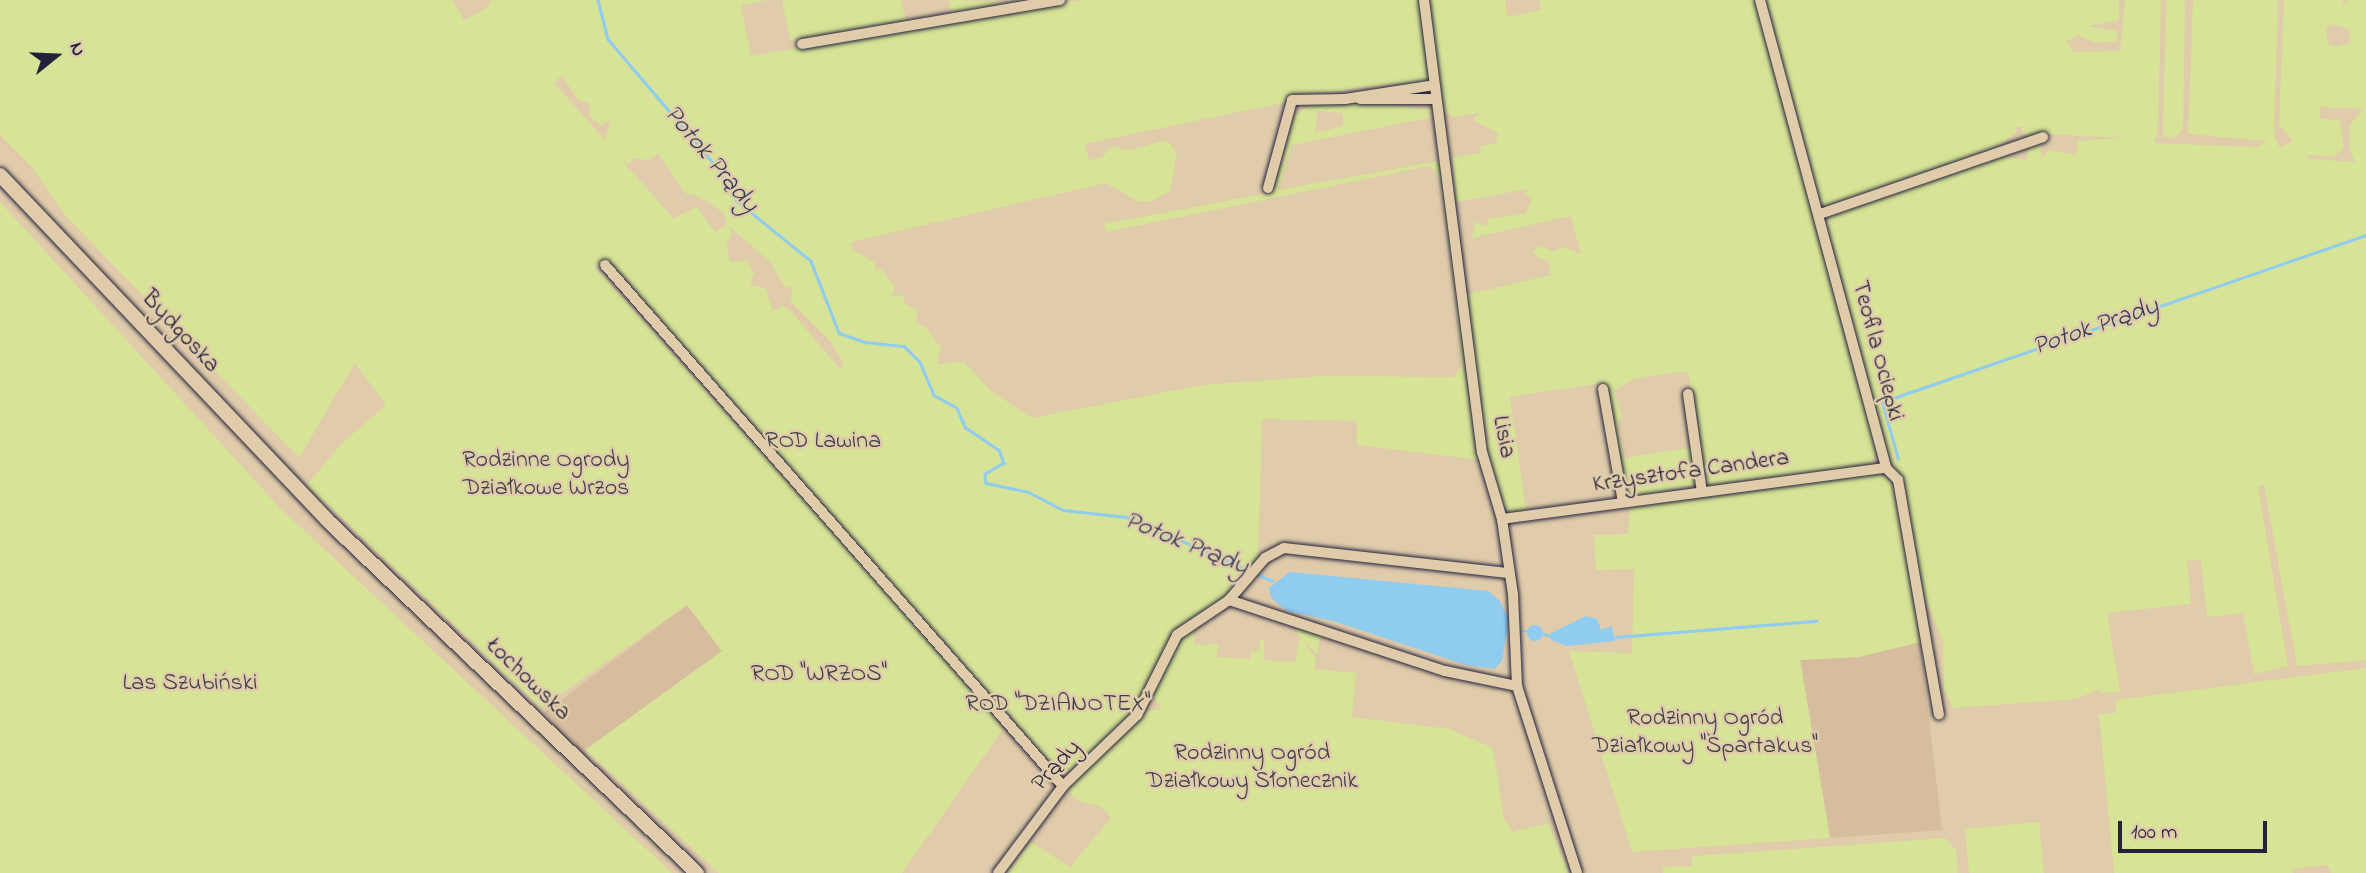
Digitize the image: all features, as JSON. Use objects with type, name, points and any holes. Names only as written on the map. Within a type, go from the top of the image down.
[{"type":"main road","name":"Bydgoska","points":[[0,175],[328,521]]},
{"type":"main road","name":"Łochowska","points":[[328,521],[697,873]]},
{"type":"street","points":[[802,44],[1060,0]]},
{"type":"street","name":"Lisia","points":[[1424,0],[1482,452],[1502,519],[1516,615],[1517,686],[1577,873]]},
{"type":"street","name":"Teofila Ociepki","points":[[1760,0],[1886,468],[1898,480],[1939,714]]},
{"type":"street","points":[[1345,99],[1434,85]]},
{"type":"street","points":[[1268,188],[1292,100],[1436,99]]},
{"type":"street","points":[[1819,214],[2043,137]]},
{"type":"street","points":[[605,265],[1063,786]]},
{"type":"street","points":[[1603,389],[1623,502]]},
{"type":"street","points":[[1688,394],[1702,492]]},
{"type":"street","name":"Krzysztofa Candera","points":[[1502,519],[1886,468]]},
{"type":"street","name":"Prądy","points":[[998,873],[1063,786],[1138,715],[1177,635],[1229,600],[1265,558],[1284,548],[1508,573]]},
{"type":"street","points":[[1229,600],[1445,671],[1517,686]]},
{"type":"shaded area","points":[[687,605],[722,651],[579,759],[544,713]]},
{"type":"shaded area","points":[[1920,642],[1942,830],[1830,838],[1800,659],[1859,657]]},
{"type":"green space","points":[[0,0],[452,0],[464,20],[488,7],[491,0],[767,0],[741,5],[751,56],[1081,0],[1505,0],[1508,17],[1541,10],[1539,0],[1755,0],[1877,452],[1871,464],[1859,467],[1707,488],[1688,371],[1635,378],[1614,391],[1622,417],[1617,422],[1624,458],[1694,447],[1697,484],[1641,496],[1631,494],[1630,481],[1626,484],[1602,383],[1510,397],[1526,511],[1504,510],[1485,444],[1490,437],[1481,423],[1465,295],[1551,275],[1548,260],[1539,259],[1533,252],[1539,246],[1554,251],[1563,247],[1581,254],[1571,216],[1472,238],[1475,222],[1487,226],[1488,219],[1525,214],[1532,199],[1525,193],[1528,189],[1457,202],[1452,158],[1480,153],[1481,146],[1496,143],[1498,133],[1473,120],[1480,113],[1454,117],[1443,112],[1430,76],[1426,82],[1354,88],[1085,144],[1089,160],[1101,158],[1112,146],[1128,150],[1167,140],[1177,153],[1170,191],[1149,202],[1138,201],[1106,183],[851,242],[852,249],[875,263],[876,271],[882,270],[895,288],[891,296],[902,295],[905,303],[917,310],[916,323],[926,327],[941,348],[937,364],[964,362],[991,391],[1032,418],[1202,385],[1323,376],[1454,377],[1462,364],[1454,285],[1439,177],[1430,166],[1106,232],[1104,224],[1273,192],[1295,115],[1310,104],[1378,104],[1433,110],[1429,118],[1292,145],[1278,190],[1440,161],[1476,453],[1481,460],[1357,445],[1357,421],[1262,419],[1258,559],[1242,592],[1194,631],[1195,645],[1218,644],[1217,657],[1250,659],[1251,651],[1259,651],[1260,640],[1264,640],[1264,660],[1295,662],[1300,636],[1316,659],[1314,669],[1356,673],[1352,717],[1449,729],[1493,748],[1504,819],[1512,832],[1548,823],[1569,873],[1008,873],[1031,842],[1070,867],[1111,818],[1101,806],[1083,803],[1063,788],[1102,755],[1068,772],[1055,770],[1013,723],[1012,714],[1004,713],[925,624],[927,618],[920,619],[842,529],[845,525],[839,526],[801,484],[804,478],[797,479],[625,285],[631,282],[628,278],[622,280],[603,260],[595,267],[944,656],[1003,729],[902,873],[719,873],[585,750],[722,651],[687,605],[541,708],[307,485],[340,445],[386,405],[355,363],[299,458],[64,214],[32,167],[0,135]],"holes":[[[562,75],[578,100],[590,104],[588,115],[601,125],[610,120],[605,140],[554,83]],[[1317,111],[1343,113],[1343,126],[1315,133]],[[658,154],[685,193],[698,196],[724,213],[727,224],[715,232],[697,207],[673,218],[620,158],[628,164],[634,158],[648,160]],[[729,226],[770,262],[786,288],[792,287],[791,302],[831,342],[844,365],[840,369],[789,309],[783,306],[772,311],[766,288],[750,285],[754,273],[747,260],[730,262],[726,244],[732,235]],[[1177,633],[1152,694],[1162,709],[1143,712],[1124,734],[1123,721],[1139,710]]]},
{"type":"green space","points":[[782,0],[901,0],[906,22],[937,18],[790,40]]},
{"type":"green space","points":[[949,0],[1022,0],[1016,6],[951,13]]},
{"type":"green space","points":[[1763,0],[2119,0],[2119,20],[2087,26],[2117,31],[2117,41],[2096,43],[2078,35],[2066,42],[2074,52],[2120,51],[2125,0],[2161,0],[2158,130],[2154,143],[2256,147],[2268,141],[2188,134],[2193,0],[2278,0],[2274,133],[2279,147],[2293,141],[2279,125],[2284,0],[2343,0],[2343,6],[2349,0],[2366,0],[2366,660],[2297,666],[2264,485],[2258,486],[2288,666],[2254,674],[2243,613],[2207,617],[2201,560],[2187,561],[2191,604],[2107,613],[2120,692],[2100,693],[2099,689],[2077,699],[1953,708],[1944,688],[1943,641],[1922,591],[1905,492],[1888,463],[1826,221],[1829,216],[1994,155],[2026,160],[2029,146],[2041,138],[2041,158],[2049,150],[2076,155],[2078,141],[2122,138],[2046,134],[2035,137],[2022,134],[2022,127],[2016,127],[2016,133],[1999,146],[1825,207],[1818,199]],"holes":[[[2333,24],[2349,29],[2351,42],[2338,47],[2328,44],[2326,27]],[[2320,107],[2363,109],[2350,125],[2349,149],[2355,162],[2308,159],[2308,155],[2333,157],[2344,148],[2339,120],[2320,119]]]},
{"type":"green space","points":[[2166,0],[2184,0],[2185,5],[2183,129],[2175,138],[2163,136]]},
{"type":"green space","name":"Las Szubiński","points":[[0,202],[280,508],[672,873],[0,873]]},
{"type":"green space","name":"Rodzinny Ogród Działkowy \"Spartakus\"","points":[[1879,474],[1892,482],[1920,642],[1859,657],[1800,660],[1830,838],[1632,852],[1569,651],[1632,653],[1634,569],[1596,570],[1594,535],[1628,534],[1630,508]]},
{"type":"green space","points":[[1297,628],[1320,636],[1317,655],[1297,633]]},
{"type":"green space","points":[[2366,668],[2366,873],[2331,873],[2327,865],[2292,869],[2293,873],[2114,873],[2099,714],[2116,713],[2115,700]]},
{"type":"green space","points":[[2039,822],[2044,873],[1969,873],[1965,829]]},
{"type":"green space","points":[[1945,838],[1956,850],[1958,873],[1663,873],[1663,867],[1692,866],[1692,856]]},
{"type":"water","points":[[1290,572],[1488,591],[1499,600],[1509,619],[1502,661],[1494,669],[1466,665],[1333,621],[1287,611],[1271,598],[1269,588]]},
{"type":"water","points":[[1586,616],[1597,619],[1601,630],[1612,626],[1615,641],[1567,646],[1551,640],[1551,633]]},
{"type":"water","points":[[1532,625],[1538,625],[1543,633],[1541,639],[1532,641],[1527,636],[1527,630]]},
{"type":"waterway","name":"Potok Prądy","points":[[598,0],[608,39],[717,167],[737,201],[811,261],[839,333],[865,342],[904,346],[920,362],[934,395],[957,408],[965,427],[999,450],[1004,463],[985,474],[986,483],[1029,492],[1063,510],[1127,517],[1251,571]]},
{"type":"waterway","name":"Potok Prądy","points":[[1898,459],[1882,402],[2366,235]]},
{"type":"waterway","name":"Potok Prądy","points":[[1257,574],[1273,581]]},
{"type":"waterway","name":"Potok Prądy","points":[[1616,637],[1816,621]]},
{"type":"waterway","name":"Potok Prądy","points":[[1522,631],[1527,631]]},
{"type":"waterway","points":[[1544,634],[1551,636]]},
{"type":"park label","name":"ROD Lawina","points":[[823,442]]},
{"type":"park label","name":"Rodzinne Ogrody Działkowe Wrzos","points":[[546,475]]},
{"type":"park label","name":"ROD \"WRZOS\"","points":[[819,675]]},
{"type":"park label","name":"ROD \"DZIANOTEX\"","points":[[1058,705]]},
{"type":"park label","name":"Rodzinny Ogród Działkowy Słonecznik","points":[[1252,768]]}]
